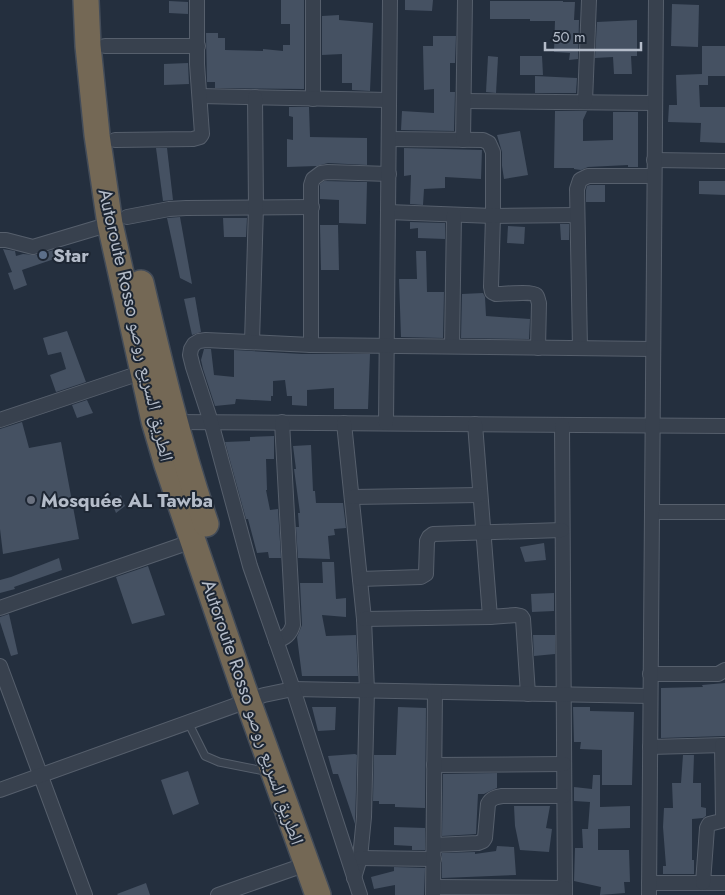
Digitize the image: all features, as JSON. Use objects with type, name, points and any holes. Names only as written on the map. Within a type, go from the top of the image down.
[{"type":"highway","name":"Autoroute Rosso الطريق السريع روصو","points":[[86,0],[88,46],[97,135],[119,221],[143,372],[197,500],[256,698],[274,773],[318,895]]},
{"type":"highway","name":"Autoroute Rosso الطريق السريع روصو","points":[[102,0],[119,177],[119,221],[136,264],[164,422],[167,465],[193,542],[334,895]]},
{"type":"street","points":[[115,140],[193,138],[200,137],[202,134],[198,64],[198,0]]},
{"type":"street","points":[[313,0],[313,99]]},
{"type":"street","points":[[386,423],[390,0]]},
{"type":"street","points":[[463,140],[465,0]]},
{"type":"street","points":[[585,102],[589,0]]},
{"type":"street","points":[[656,0],[649,889],[703,883],[725,883]]},
{"type":"street","points":[[105,46],[198,46]]},
{"type":"street","points":[[200,96],[389,100]]},
{"type":"street","points":[[252,342],[256,207],[255,97]]},
{"type":"street","points":[[464,101],[655,103]]},
{"type":"street","points":[[389,139],[483,140],[489,142],[493,152],[492,292],[496,294],[534,294],[537,296],[539,303],[538,348]]},
{"type":"street","points":[[654,160],[725,161]]},
{"type":"street","points":[[311,344],[311,184],[313,179],[321,173],[328,172],[388,174]]},
{"type":"street","points":[[580,348],[577,189],[580,180],[588,176],[654,176]]},
{"type":"street","points":[[0,240],[33,247],[119,221],[178,209],[312,207]]},
{"type":"street","points":[[388,212],[493,216],[577,215]]},
{"type":"street","points":[[452,346],[454,215]]},
{"type":"street","points":[[360,895],[293,689],[250,566],[211,422],[193,367],[190,355],[191,349],[199,341],[206,340],[386,346],[653,349]]},
{"type":"street","points":[[0,420],[143,372]]},
{"type":"street","points":[[164,422],[725,426]]},
{"type":"street","points":[[276,641],[289,634],[293,625],[282,422]]},
{"type":"street","points":[[344,423],[364,619],[367,690],[364,817],[360,858],[354,878]]},
{"type":"street","points":[[475,424],[490,617]]},
{"type":"street","points":[[435,692],[433,891],[565,892],[562,425]]},
{"type":"street","points":[[352,497],[480,495]]},
{"type":"street","points":[[652,512],[725,512]]},
{"type":"street","points":[[360,579],[421,577],[426,574],[427,541],[432,534],[562,530]]},
{"type":"street","points":[[0,608],[193,542]]},
{"type":"street","points":[[364,619],[520,616],[523,619],[528,694]]},
{"type":"street","points":[[0,666],[86,895]]},
{"type":"street","points":[[650,674],[718,674],[725,670]]},
{"type":"street","points":[[0,790],[256,698],[293,689],[650,696]]},
{"type":"street","points":[[650,747],[723,745],[723,817],[721,821],[709,824],[706,828],[703,883]]},
{"type":"street","points":[[434,765],[564,764]]},
{"type":"street","points":[[360,858],[434,852],[478,843],[486,838],[488,804],[490,800],[502,796],[564,796]]},
{"type":"street","points":[[218,895],[307,864]]},
{"type":"lane","points":[[188,722],[205,756],[219,762],[274,773]]},
{"type":"building","points":[[281,0],[304,0],[304,89],[215,88],[215,82],[207,82],[206,33],[218,33],[218,38],[225,38],[225,50],[263,51],[263,49],[283,51],[283,45],[290,45],[290,24],[281,24]]},
{"type":"building","points":[[405,0],[433,0],[432,11],[405,10]]},
{"type":"building","points":[[169,1],[188,2],[188,14],[169,13]]},
{"type":"building","points":[[490,1],[575,2],[574,20],[579,20],[578,59],[569,60],[570,53],[554,52],[555,21],[490,19]]},
{"type":"building","points":[[672,4],[699,5],[698,47],[671,46]]},
{"type":"building","points":[[339,15],[339,20],[373,23],[370,91],[352,90],[352,83],[342,83],[342,54],[322,55],[322,16]]},
{"type":"building","points":[[637,20],[637,56],[631,56],[632,74],[614,74],[613,57],[595,58],[597,22]]},
{"type":"building","points":[[433,36],[456,36],[455,63],[450,63],[450,92],[455,92],[454,131],[401,130],[402,111],[434,113],[434,89],[424,90],[423,46],[433,46]]},
{"type":"building","points":[[702,46],[725,46],[725,76],[708,76],[708,85],[699,85],[700,107],[725,107],[725,143],[700,142],[701,123],[668,122],[669,105],[677,105],[676,75],[702,74]]},
{"type":"building","points":[[488,56],[498,57],[496,93],[486,92]]},
{"type":"building","points":[[520,56],[542,56],[543,75],[520,75]]},
{"type":"building","points":[[188,63],[189,84],[164,85],[164,64]]},
{"type":"building","points":[[535,76],[577,78],[576,93],[535,93]]},
{"type":"building","points":[[289,107],[309,107],[310,137],[367,138],[367,165],[328,163],[317,166],[287,167],[287,139],[293,140],[293,117],[289,116]]},
{"type":"building","points":[[555,111],[587,111],[583,120],[583,141],[613,140],[613,112],[638,112],[638,167],[628,167],[628,165],[588,167],[581,170],[554,168]]},
{"type":"building","points":[[520,131],[528,175],[504,179],[502,152],[497,135]]},
{"type":"building","points":[[156,148],[167,148],[173,200],[163,201]]},
{"type":"building","points":[[404,148],[482,150],[481,179],[445,177],[445,188],[424,189],[423,205],[410,204],[411,175],[404,176]]},
{"type":"building","points":[[324,181],[367,182],[366,224],[339,223],[339,200],[320,199],[320,184]]},
{"type":"building","points":[[699,181],[725,181],[725,195],[699,194]]},
{"type":"building","points":[[605,185],[605,202],[586,202],[586,190],[587,186]]},
{"type":"building","points":[[180,217],[192,284],[180,278],[167,218]]},
{"type":"building","points":[[223,218],[247,218],[246,237],[224,237]]},
{"type":"building","points":[[410,222],[445,223],[445,239],[418,238],[418,228],[410,229]]},
{"type":"building","points":[[560,224],[569,224],[569,240],[561,240]]},
{"type":"building","points":[[320,225],[338,225],[339,270],[321,270]]},
{"type":"building","points":[[508,226],[525,227],[524,244],[507,243]]},
{"type":"building","points":[[3,249],[15,251],[16,256],[23,254],[36,255],[57,249],[60,257],[22,270],[27,285],[14,290],[8,273],[12,272]]},
{"type":"building","points":[[416,251],[426,251],[427,292],[444,292],[443,338],[401,337],[399,279],[417,279]]},
{"type":"building","points":[[483,293],[486,316],[530,319],[529,339],[461,338],[462,294]]},
{"type":"building","points":[[195,297],[201,332],[192,335],[184,299]]},
{"type":"building","points":[[67,331],[86,382],[56,392],[50,375],[66,369],[61,352],[48,355],[43,338]]},
{"type":"building","points":[[204,349],[211,349],[214,375],[234,377],[234,350],[302,354],[370,354],[368,409],[334,409],[334,388],[307,390],[307,406],[292,405],[292,396],[287,396],[285,380],[273,381],[271,401],[236,399],[235,404],[215,406],[201,360]]},
{"type":"building","points":[[87,400],[93,413],[77,418],[72,405]]},
{"type":"building","points":[[22,422],[29,448],[61,442],[79,539],[3,554],[0,529],[0,429]]},
{"type":"building","points":[[274,436],[274,459],[266,459],[266,490],[270,510],[278,509],[281,558],[269,558],[268,552],[257,553],[225,442],[250,441],[250,437]]},
{"type":"building","points":[[311,445],[313,491],[315,491],[316,503],[343,503],[346,528],[334,529],[335,535],[328,536],[330,559],[298,558],[296,527],[299,527],[298,513],[300,513],[293,446]]},
{"type":"building","points":[[121,495],[125,506],[116,513],[111,501]]},
{"type":"building","points":[[544,543],[546,560],[525,562],[520,547]]},
{"type":"building","points":[[59,558],[62,570],[0,593],[0,580]]},
{"type":"building","points":[[322,562],[334,562],[336,599],[346,598],[346,617],[322,615],[326,636],[356,635],[358,676],[302,676],[297,637],[302,625],[300,583],[323,583]]},
{"type":"building","points":[[148,566],[165,615],[132,624],[116,577]]},
{"type":"building","points":[[554,593],[554,611],[532,612],[531,594]]},
{"type":"building","points":[[9,614],[18,654],[11,656],[0,622],[0,617]]},
{"type":"building","points":[[533,635],[555,635],[555,654],[534,656]]},
{"type":"building","points":[[725,683],[725,736],[661,738],[661,688],[703,687],[702,685]]},
{"type":"building","points":[[312,707],[336,707],[335,730],[318,731]]},
{"type":"building","points":[[398,707],[426,708],[425,808],[395,807],[395,804],[379,804],[379,801],[373,801],[374,755],[396,755]]},
{"type":"building","points":[[573,707],[590,707],[590,711],[634,712],[632,785],[602,785],[602,750],[580,749],[581,742],[574,742]]},
{"type":"building","points":[[357,755],[355,824],[338,774],[333,774],[328,756]]},
{"type":"building","points":[[683,755],[694,755],[693,783],[701,783],[701,807],[706,808],[706,816],[692,819],[694,874],[663,874],[663,866],[666,866],[663,827],[664,808],[673,808],[672,783],[681,783]]},
{"type":"building","points":[[188,771],[199,804],[173,815],[161,780]]},
{"type":"building","points":[[497,773],[497,788],[484,794],[478,794],[476,834],[442,836],[443,774]]},
{"type":"building","points":[[593,775],[600,775],[600,807],[630,806],[630,828],[598,829],[598,850],[629,850],[630,882],[624,882],[625,893],[600,895],[601,887],[574,881],[575,848],[583,848],[582,829],[588,829],[590,802],[574,801],[574,787],[592,789]]},
{"type":"building","points":[[514,806],[550,806],[546,828],[552,829],[549,852],[520,850],[515,826]]},
{"type":"building","points":[[394,827],[425,828],[425,850],[412,850],[412,846],[394,845]]},
{"type":"building","points":[[497,846],[514,847],[516,875],[442,878],[442,853],[475,852],[475,854],[496,851]]},
{"type":"building","points":[[394,867],[425,868],[424,895],[395,895],[395,885],[374,889],[371,877],[394,871]]},
{"type":"building","points":[[146,883],[150,895],[117,894]]},
{"type":"place","name":"Star","points":[[43,255]]},
{"type":"place","name":"Mosquée AL Tawba","points":[[31,500]]}]
